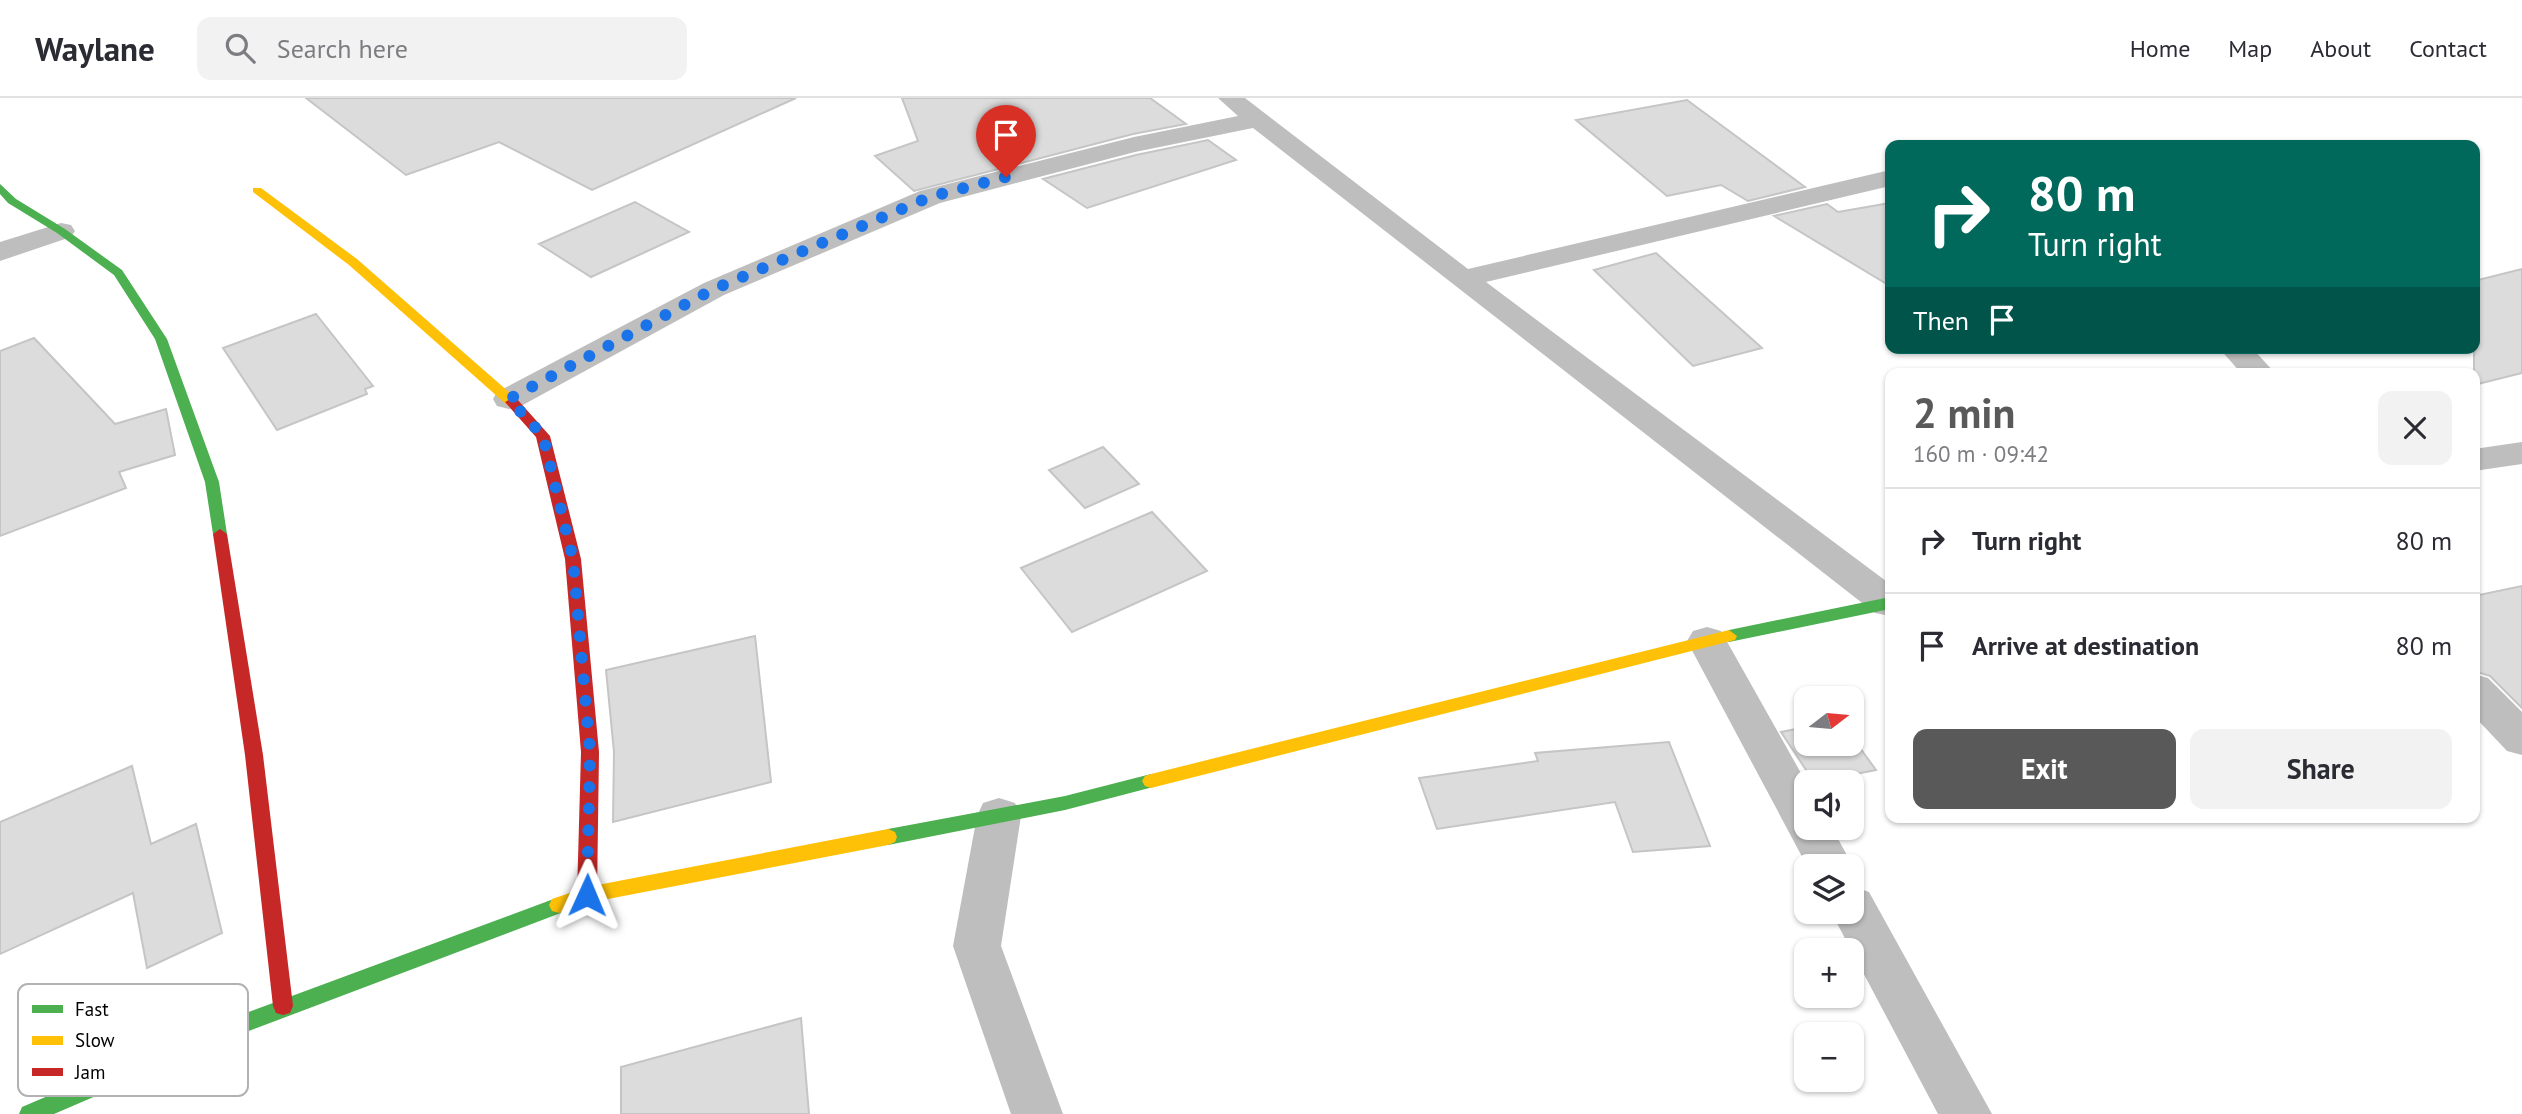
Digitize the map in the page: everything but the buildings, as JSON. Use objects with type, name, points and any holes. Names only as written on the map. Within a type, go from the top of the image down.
[{"type":"street","points":[[1230,98],[1462,279],[1885,599]]},
{"type":"street","points":[[509,399],[714,289],[930,197],[1134,145],[1257,120]]},
{"type":"street","points":[[1462,279],[1885,178]]},
{"type":"street","points":[[0,187],[12,201],[118,273],[161,339],[212,482],[254,755],[283,1006]]},
{"type":"street","points":[[257,190],[353,262],[509,399],[543,436],[573,559],[590,752],[587,895]]},
{"type":"street","points":[[0,251],[61,232]]},
{"type":"street","points":[[2240,354],[2254,368]]},
{"type":"street","points":[[2480,459],[2522,453]]},
{"type":"street","points":[[248,1020],[587,895],[1065,803],[1707,641],[1885,604]]},
{"type":"street","points":[[1707,641],[1794,801]]},
{"type":"street","points":[[2480,695],[2522,739]]},
{"type":"street","points":[[999,816],[977,946],[1037,1114]]},
{"type":"street","points":[[1862,924],[1966,1114]]},
{"type":"street","points":[[30,1114],[69,1096]]},
{"type":"traffic: fast","points":[[0,187],[12,201],[61,231],[118,273],[161,339],[212,482],[220,534]]},
{"type":"traffic: fast","points":[[1729,636],[1885,604]]},
{"type":"traffic: fast","points":[[888,837],[1065,803],[1151,781]]},
{"type":"traffic: fast","points":[[248,1022],[559,905]]},
{"type":"traffic: fast","points":[[30,1114],[70,1096]]},
{"type":"traffic: slow","points":[[257,190],[353,262],[512,402]]},
{"type":"traffic: slow","points":[[1151,781],[1729,636]]},
{"type":"traffic: slow","points":[[559,905],[587,895],[888,837]]},
{"type":"traffic: jam","points":[[512,402],[543,436],[573,559],[590,752],[587,895]]},
{"type":"traffic: jam","points":[[220,534],[254,755],[283,1006]]},
{"type":"route","points":[[587,895],[590,752],[573,559],[543,436],[509,399],[714,289],[930,197],[1006,177]]}]
